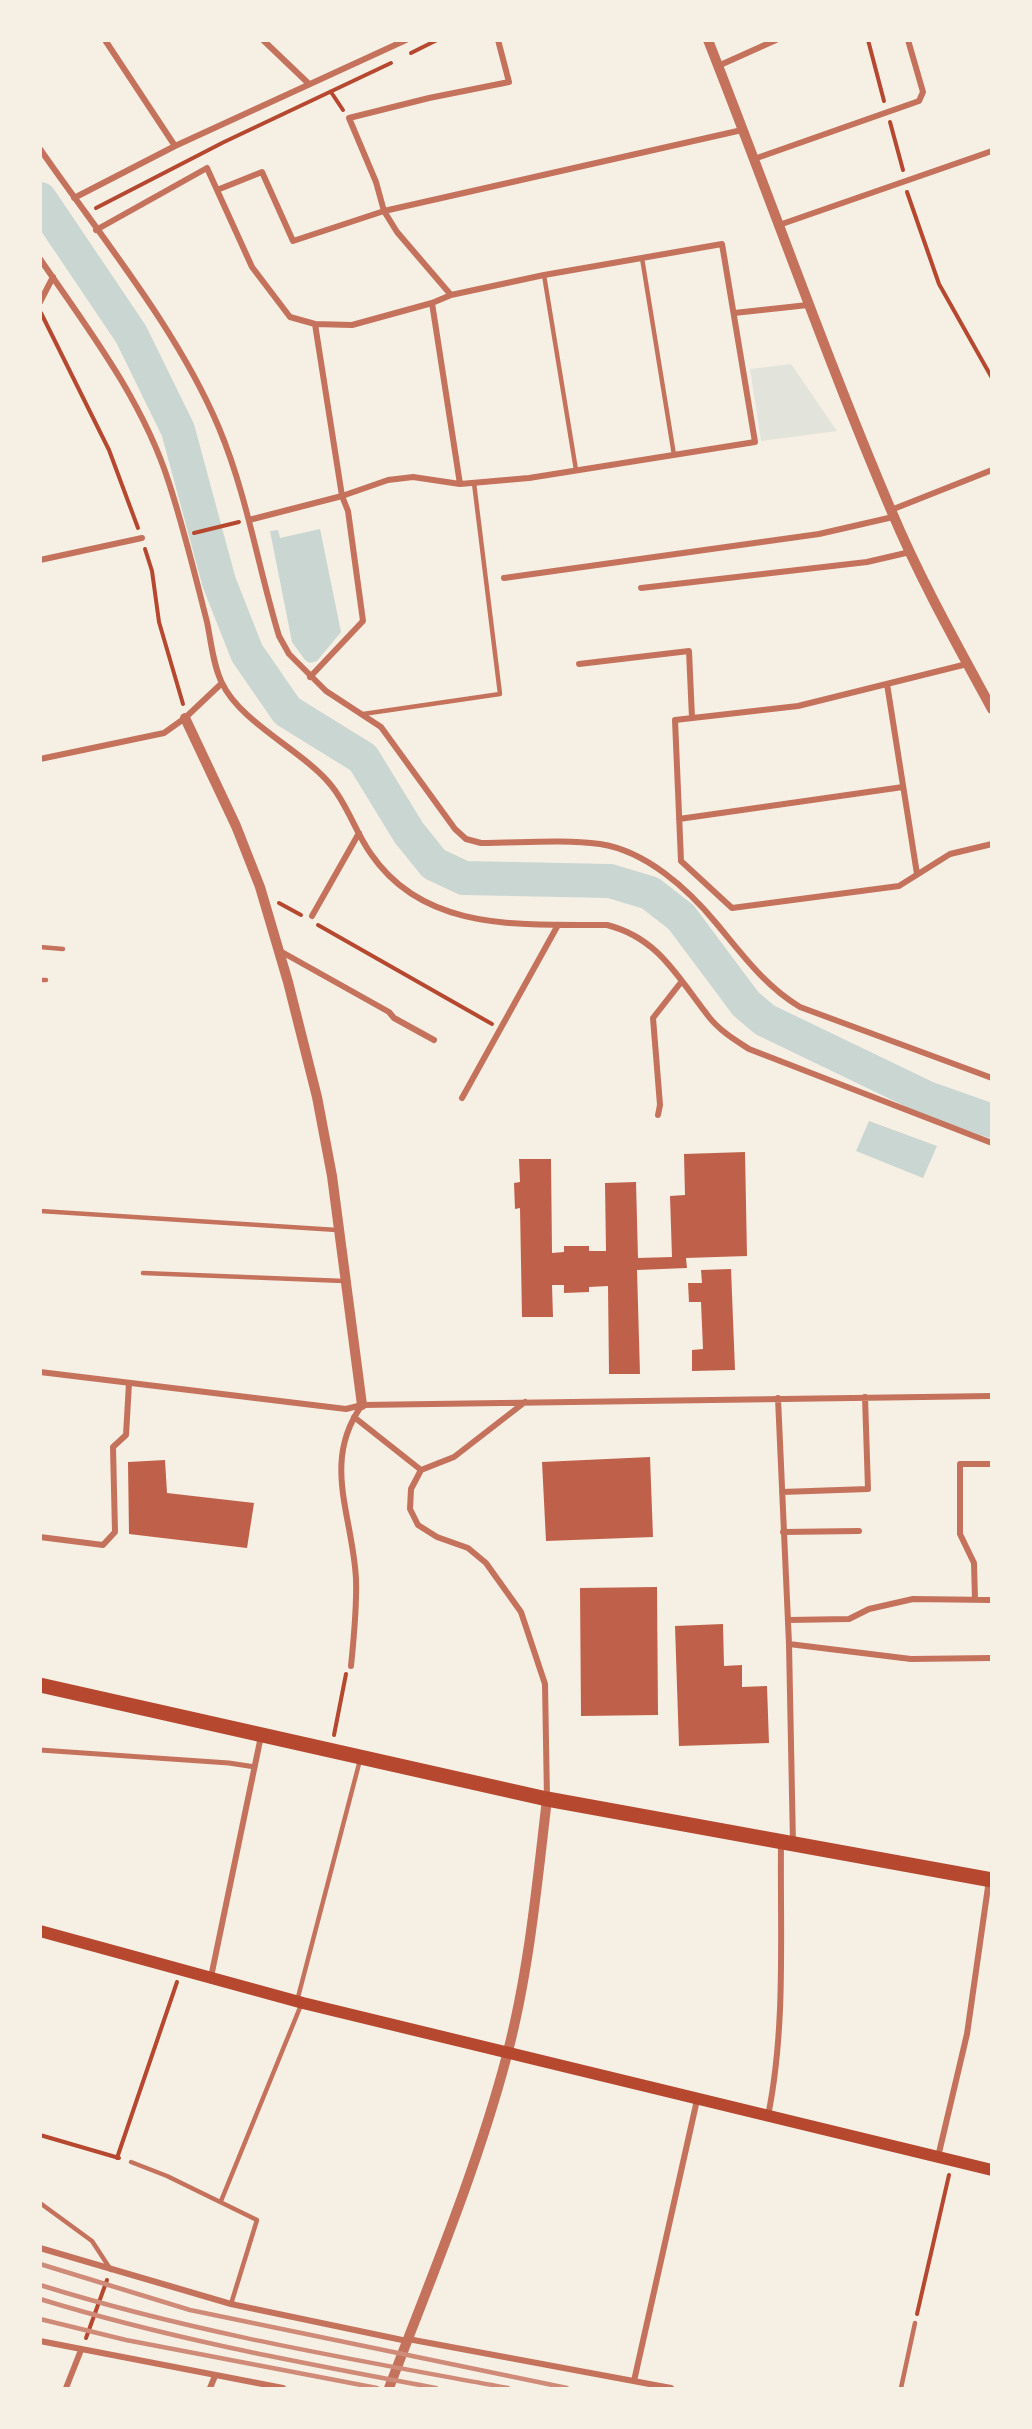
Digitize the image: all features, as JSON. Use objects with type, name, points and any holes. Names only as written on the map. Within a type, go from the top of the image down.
[{"type":"main road","points":[[40,1685],[547,1799],[990,1880]]},
{"type":"main road","points":[[40,1931],[300,2002],[507,2054],[992,2170]]},
{"type":"street","points":[[105,40],[175,146]]},
{"type":"street","points":[[263,40],[308,83]]},
{"type":"street","points":[[74,198],[175,146],[406,40]]},
{"type":"street","points":[[451,295],[397,232],[384,211],[376,182],[349,118],[429,98],[509,82],[498,40]]},
{"type":"street","points":[[708,40],[808,305],[892,513],[992,709]]},
{"type":"street","points":[[718,66],[776,40]]},
{"type":"street","points":[[754,159],[888,114],[919,101],[923,92],[908,40]]},
{"type":"street","points":[[217,190],[262,172],[293,241],[384,211],[742,130]]},
{"type":"street","points":[[40,149],[182,352],[218,426],[235,470],[279,636],[289,654],[326,691],[381,727],[454,829],[466,839],[481,843],[598,844],[639,858],[670,878],[698,901],[767,984],[782,996],[800,1007],[992,1078]]},
{"type":"street","points":[[779,225],[904,179],[992,151]]},
{"type":"street","points":[[96,230],[207,168],[252,267],[290,317],[315,324],[352,325],[432,303],[451,295],[544,275],[722,244],[755,442],[576,470],[474,483],[460,484],[413,477],[388,480],[342,496],[249,520]]},
{"type":"street","points":[[40,259],[132,396],[168,480],[185,535],[222,683],[260,725],[327,780],[339,794],[370,853],[391,880],[432,907],[470,919],[607,926],[628,931],[664,958],[710,1019],[728,1036],[749,1049],[992,1143]]},
{"type":"street","points":[[40,302],[53,277]]},
{"type":"street","points":[[432,303],[460,484]]},
{"type":"street","points":[[734,313],[808,305]]},
{"type":"street","points":[[310,677],[363,621],[348,512],[342,496],[315,324]]},
{"type":"street","points":[[504,578],[819,534],[892,513],[992,470]]},
{"type":"street","points":[[40,561],[142,538]]},
{"type":"street","points":[[641,588],[867,562],[910,552]]},
{"type":"street","points":[[579,664],[688,651],[692,718]]},
{"type":"street","points":[[967,663],[798,706],[675,720],[681,861],[732,908],[899,886],[950,854],[992,844]]},
{"type":"street","points":[[40,759],[164,733],[185,718],[222,683]]},
{"type":"street","points":[[887,684],[917,874]]},
{"type":"street","points":[[185,718],[236,826],[263,894],[317,1097],[332,1176],[362,1405],[354,1417],[340,1456],[341,1492],[356,1577],[355,1628],[351,1666]]},
{"type":"street","points":[[679,819],[903,788]]},
{"type":"street","points":[[310,919],[360,833]]},
{"type":"street","points":[[462,1098],[558,925]]},
{"type":"street","points":[[279,951],[389,1012],[394,1018],[434,1040]]},
{"type":"street","points":[[658,1115],[660,1105],[653,1018],[682,981]]},
{"type":"street","points":[[40,1372],[346,1409],[362,1405],[992,1396]]},
{"type":"street","points":[[40,1537],[104,1545],[115,1532],[113,1447],[126,1435],[129,1383]]},
{"type":"street","points":[[782,1492],[868,1489],[865,1397]]},
{"type":"street","points":[[768,2116],[777,2062],[787,1844],[789,1644],[778,1398]]},
{"type":"street","points":[[389,2388],[455,2218],[507,2054],[534,1903],[547,1799],[545,1684],[521,1612],[486,1563],[468,1548],[437,1537],[418,1525],[410,1509],[411,1489],[421,1470],[454,1457],[525,1402]]},
{"type":"street","points":[[354,1417],[421,1470]]},
{"type":"street","points":[[975,1600],[974,1563],[960,1534],[960,1464],[992,1464]]},
{"type":"street","points":[[783,1532],[859,1531]]},
{"type":"street","points":[[788,1620],[849,1619],[869,1609],[913,1599],[992,1600]]},
{"type":"street","points":[[789,1644],[911,1659],[992,1658]]},
{"type":"street","points":[[211,1977],[261,1735]]},
{"type":"street","points":[[40,1750],[229,1763],[255,1767]]},
{"type":"street","points":[[938,2157],[967,2034],[990,1880]]},
{"type":"street","points":[[634,2381],[697,2100]]},
{"type":"street","points":[[40,2248],[231,2304],[407,2340],[671,2388]]},
{"type":"street","points":[[40,2341],[283,2388]]},
{"type":"street","points":[[66,2388],[81,2350]]},
{"type":"street","points":[[210,2388],[215,2376]]},
{"type":"lane","points":[[642,258],[674,455]]},
{"type":"lane","points":[[544,275],[576,470]]},
{"type":"lane","points":[[363,714],[500,694],[474,483]]},
{"type":"lane","points":[[40,947],[63,949]]},
{"type":"lane","points":[[40,1211],[339,1230]]},
{"type":"lane","points":[[143,1273],[345,1281]]},
{"type":"lane","points":[[221,2201],[300,2002],[361,1757]]},
{"type":"lane","points":[[131,2162],[221,2201],[257,2220],[231,2304]]},
{"type":"lane","points":[[40,2203],[92,2241],[111,2270]]},
{"type":"lane","points":[[900,2388],[915,2324]]},
{"type":"path","points":[[405,56],[437,40]]},
{"type":"path","points":[[868,40],[907,197],[939,284],[992,378]]},
{"type":"path","points":[[85,214],[224,142],[394,61]]},
{"type":"path","points":[[331,92],[349,118]]},
{"type":"path","points":[[40,313],[109,450],[142,538],[152,571],[159,622],[183,703],[185,718]]},
{"type":"path","points":[[203,531],[236,523]]},
{"type":"path","points":[[263,894],[501,1029]]},
{"type":"path","points":[[331,1750],[347,1667],[351,1666]]},
{"type":"path","points":[[117,2158],[182,1969]]},
{"type":"path","points":[[40,2135],[131,2162]]},
{"type":"path","points":[[915,2324],[952,2160]]},
{"type":"path","points":[[81,2350],[111,2270]]},
{"type":"shaded area","points":[[791,364],[837,431],[761,441],[750,369]]},
{"type":"shaded area","points":[[320,529],[341,632],[317,661],[310,663],[305,660],[292,642],[270,531],[278,530],[280,538]]},
{"type":"shaded area","points":[[869,1121],[937,1146],[923,1178],[856,1151]]},
{"type":"building","points":[[745,1152],[747,1256],[686,1258],[687,1268],[637,1270],[640,1374],[609,1374],[608,1286],[589,1287],[589,1292],[564,1293],[564,1285],[552,1285],[553,1317],[522,1317],[520,1208],[515,1209],[514,1183],[520,1182],[519,1159],[551,1159],[552,1253],[564,1252],[564,1246],[589,1246],[589,1251],[606,1251],[605,1183],[636,1182],[638,1258],[672,1257],[670,1196],[685,1195],[684,1154]]},
{"type":"building","points":[[731,1269],[735,1370],[692,1371],[692,1350],[703,1349],[701,1302],[689,1302],[688,1283],[702,1283],[701,1270]]},
{"type":"building","points":[[650,1457],[653,1537],[546,1541],[542,1462]]},
{"type":"building","points":[[165,1460],[167,1493],[254,1503],[247,1548],[129,1534],[128,1462]]},
{"type":"building","points":[[657,1587],[658,1715],[581,1716],[580,1588]]},
{"type":"building","points":[[723,1624],[724,1666],[742,1665],[742,1687],[767,1686],[769,1743],[679,1746],[675,1626]]},
{"type":"waterway","points":[[40,199],[131,334],[178,430],[219,582],[247,653],[287,711],[363,758],[409,833],[434,864],[464,878],[610,881],[650,893],[681,917],[746,1004],[765,1020],[927,1098],[992,1121]]},
{"type":"railway","points":[[40,2264],[190,2310],[567,2388]]},
{"type":"railway","points":[[40,2285],[156,2317],[273,2344],[508,2388]]},
{"type":"railway","points":[[40,2299],[187,2338],[436,2388]]},
{"type":"railway","points":[[40,2319],[126,2340],[377,2388]]}]
